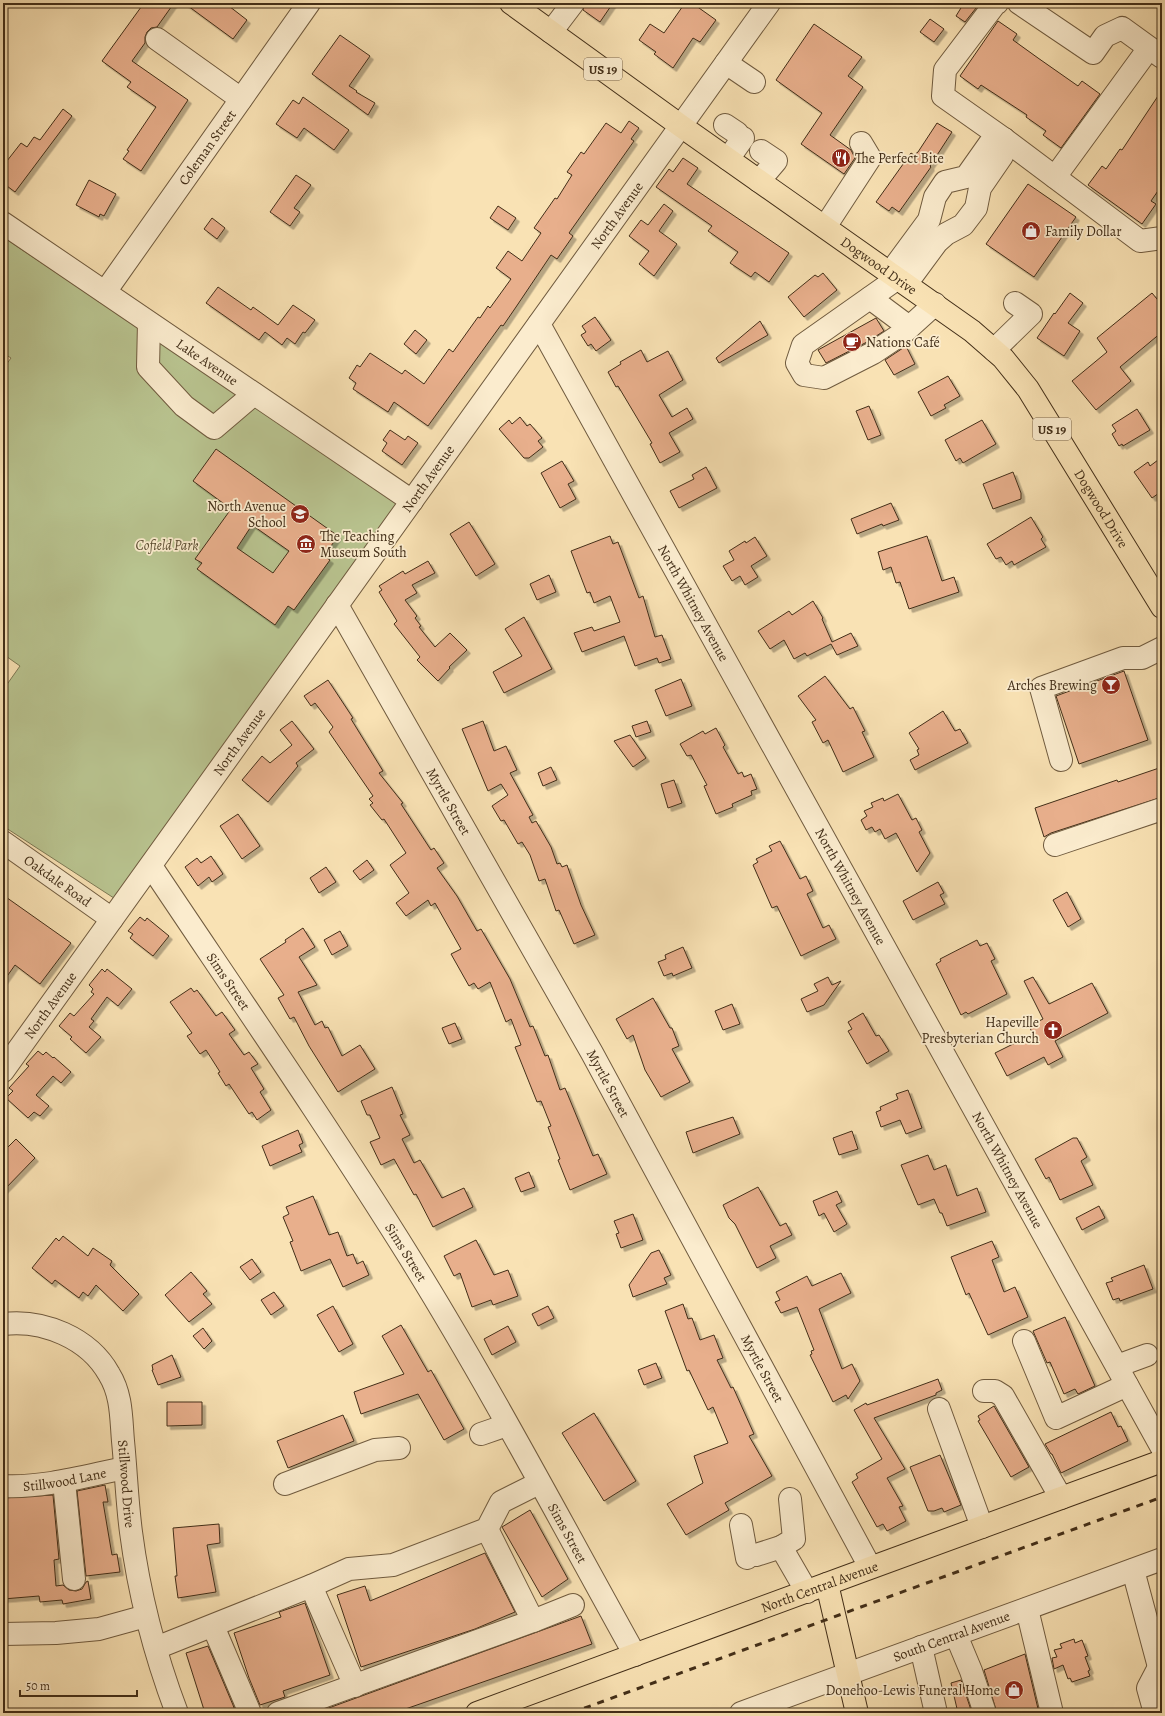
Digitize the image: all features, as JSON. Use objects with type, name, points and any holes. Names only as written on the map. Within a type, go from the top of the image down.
[{"type":"main road","name":"Dogwood Drive","points":[[511,3],[681,126],[972,330],[1004,358],[1028,389],[1162,607]]},
{"type":"main road","name":"North Central Avenue","points":[[478,1713],[870,1567],[1162,1461]]},
{"type":"main road","points":[[827,1584],[857,1713]]},
{"type":"street","points":[[551,32],[573,3]]},
{"type":"street","name":"North Avenue","points":[[3,1071],[151,866],[289,658],[337,605],[769,3]]},
{"type":"street","points":[[997,3],[994,4],[945,70],[943,96],[1004,139],[1140,241],[1162,238]]},
{"type":"street","points":[[1019,3],[1093,53],[1105,36],[1122,28],[1155,52],[1055,177]]},
{"type":"street","name":"Coleman Street","points":[[105,292],[306,4]]},
{"type":"street","points":[[157,39],[241,99]]},
{"type":"street","points":[[726,63],[754,82]]},
{"type":"street","points":[[728,159],[735,132]]},
{"type":"street","points":[[898,278],[929,220],[935,196],[945,182],[973,182],[1002,156],[1004,139]]},
{"type":"street","points":[[825,227],[870,158],[861,143]]},
{"type":"street","points":[[759,181],[776,161],[761,151]]},
{"type":"street","points":[[934,304],[909,327],[874,353],[824,378],[804,375],[798,363],[803,345],[898,278],[936,242],[946,234],[963,225],[976,208],[973,182]]},
{"type":"street","name":"Lake Avenue","points":[[3,223],[412,501]]},
{"type":"street","points":[[870,298],[909,327]]},
{"type":"street","points":[[994,350],[1031,314],[1015,303]]},
{"type":"street","points":[[149,323],[148,367],[184,406],[214,428],[254,394]]},
{"type":"street","name":"North Whitney Avenue","points":[[539,324],[1162,1448]]},
{"type":"street","name":"Myrtle Street","points":[[337,605],[592,1053],[807,1490],[870,1567]]},
{"type":"street","points":[[1061,760],[1041,688],[1123,658],[1142,658],[1162,648]]},
{"type":"street","points":[[1055,845],[1162,809]]},
{"type":"street","name":"Oakdale Road","points":[[3,842],[112,919]]},
{"type":"street","name":"Sims Street","points":[[151,866],[351,1165],[411,1260],[507,1425],[635,1655]]},
{"type":"street","name":"Stillwood Drive","points":[[3,1324],[34,1324],[64,1333],[92,1352],[109,1374],[119,1397],[131,1532],[146,1616],[177,1713]]},
{"type":"street","points":[[1024,1342],[1056,1418],[1122,1376],[1147,1355]]},
{"type":"street","points":[[984,1390],[994,1391],[1003,1396],[1061,1498]]},
{"type":"street","points":[[939,1409],[982,1527]]},
{"type":"street","points":[[481,1434],[507,1425]]},
{"type":"street","points":[[285,1484],[375,1450],[399,1448]]},
{"type":"street","name":"Stillwood Lane","points":[[3,1486],[24,1487],[64,1482],[125,1468]]},
{"type":"street","points":[[64,1482],[74,1579]]},
{"type":"street","points":[[156,1648],[311,1586],[349,1569],[393,1565],[487,1529],[501,1502],[539,1483]]},
{"type":"street","points":[[741,1525],[752,1557],[781,1547],[794,1539],[807,1490]]},
{"type":"street","points":[[487,1529],[533,1621]]},
{"type":"street","points":[[781,1547],[806,1592]]},
{"type":"street","name":"South Central Avenue","points":[[741,1713],[1162,1560]]},
{"type":"street","points":[[1133,1570],[1161,1669],[1148,1688],[1155,1713]]},
{"type":"street","points":[[311,1586],[355,1686]]},
{"type":"street","points":[[278,1713],[533,1621],[573,1605]]},
{"type":"street","points":[[1027,1609],[1052,1713]]},
{"type":"street","points":[[3,1634],[56,1633],[99,1628],[146,1616]]},
{"type":"street","points":[[213,1626],[250,1713]]},
{"type":"street","points":[[956,1635],[972,1671],[985,1713]]},
{"type":"street","points":[[921,1647],[936,1713]]},
{"type":"green space","name":"Cofield Park","points":[[3,237],[398,502],[120,902],[3,826],[3,690],[20,666],[3,654],[3,369],[11,358],[3,353]]},
{"type":"building","points":[[144,3],[174,3],[157,27],[151,28],[147,32],[145,43],[132,61],[188,100],[141,171],[123,159],[129,151],[127,150],[156,107],[127,87],[131,82],[102,61]]},
{"type":"building","points":[[184,3],[225,3],[247,20],[233,39]]},
{"type":"building","points":[[585,3],[613,3],[600,22],[583,10]]},
{"type":"building","points":[[685,3],[692,3],[716,20],[700,42],[693,38],[673,68],[654,54],[656,52],[639,40],[650,24],[664,33]]},
{"type":"building","points":[[964,3],[980,3],[965,22],[956,16]]},
{"type":"building","points":[[930,19],[944,29],[934,42],[920,32]]},
{"type":"building","points":[[998,21],[1017,34],[1013,40],[1038,58],[1078,86],[1082,81],[1100,94],[1061,148],[1043,135],[1046,131],[1026,117],[1027,115],[981,85],[978,89],[960,76]]},
{"type":"building","points":[[814,24],[862,57],[848,76],[863,87],[830,135],[851,150],[855,158],[844,174],[801,144],[822,113],[776,80]]},
{"type":"building","points":[[340,35],[370,56],[349,86],[375,103],[368,115],[312,74]]},
{"type":"building","points":[[1162,90],[1162,185],[1151,201],[1156,204],[1142,224],[1088,185],[1102,166],[1106,169],[1120,149],[1122,150]]},
{"type":"building","points":[[303,97],[349,130],[334,150],[304,128],[297,138],[276,124],[293,100],[299,104]]},
{"type":"building","points":[[63,109],[72,116],[15,192],[3,183],[3,166],[21,143],[27,147],[34,137],[40,140]]},
{"type":"building","points":[[629,121],[639,128],[631,139],[634,141],[569,233],[573,236],[557,259],[551,255],[503,326],[501,325],[428,426],[394,402],[388,412],[353,389],[356,383],[349,378],[357,365],[360,367],[370,353],[402,374],[405,370],[424,384],[449,349],[453,352],[478,317],[480,318],[488,306],[490,308],[511,279],[496,268],[508,251],[522,261],[541,233],[534,228],[555,198],[557,199],[572,175],[567,172],[581,152],[584,154],[606,123],[621,133]]},
{"type":"building","points":[[937,123],[952,132],[930,166],[931,167],[899,212],[892,207],[889,211],[876,202],[911,153],[914,155],[918,152]]},
{"type":"building","points":[[683,158],[698,168],[687,184],[789,253],[769,282],[755,272],[751,277],[730,263],[738,252],[708,231],[712,226],[656,187],[669,169],[673,172]]},
{"type":"building","points":[[296,175],[311,185],[294,208],[300,212],[290,226],[270,212]]},
{"type":"building","points":[[89,180],[116,194],[104,216],[100,214],[99,217],[76,205]]},
{"type":"building","name":"Family Dollar","points":[[1028,184],[1076,217],[1034,277],[986,244]]},
{"type":"building","points":[[664,204],[673,211],[659,231],[677,244],[654,276],[639,264],[649,251],[629,236],[641,220],[648,225]]},
{"type":"building","points":[[498,206],[516,218],[508,230],[490,218]]},
{"type":"building","points":[[212,218],[225,228],[217,239],[204,229]]},
{"type":"building","points":[[823,273],[837,290],[804,317],[788,297],[815,275],[818,277]]},
{"type":"building","points":[[218,287],[251,310],[253,307],[278,325],[293,305],[315,320],[305,333],[303,332],[295,344],[287,338],[282,345],[265,332],[259,340],[206,303]]},
{"type":"building","points":[[1070,293],[1083,303],[1068,323],[1080,331],[1064,356],[1037,338]]},
{"type":"building","points":[[1152,293],[1162,305],[1162,332],[1120,367],[1131,381],[1096,410],[1072,381],[1107,352],[1097,338]]},
{"type":"building","points":[[595,317],[611,340],[596,351],[591,344],[588,346],[581,335],[586,332],[582,326]]},
{"type":"building","name":"Nations Café","points":[[876,318],[884,331],[867,342],[826,363],[818,350]]},
{"type":"building","points":[[760,321],[768,335],[719,363],[716,358]]},
{"type":"building","points":[[415,330],[427,340],[416,354],[404,344]]},
{"type":"building","points":[[906,346],[915,364],[894,375],[885,360]]},
{"type":"building","points":[[641,350],[647,362],[668,351],[683,380],[659,395],[672,417],[687,408],[693,419],[669,433],[680,452],[660,463],[650,444],[652,443],[608,372],[621,364],[620,362]]},
{"type":"building","points":[[948,376],[960,396],[944,405],[946,408],[931,416],[918,392]]},
{"type":"building","points":[[869,406],[881,435],[868,440],[856,411]]},
{"type":"building","points":[[1137,409],[1150,430],[1123,446],[1122,444],[1119,446],[1112,434],[1116,431],[1112,425]]},
{"type":"building","points":[[520,417],[527,426],[530,424],[542,438],[538,441],[543,447],[529,458],[524,458],[499,429],[509,420],[512,424]]},
{"type":"building","points":[[982,420],[996,444],[963,463],[960,458],[956,461],[945,440]]},
{"type":"building","points":[[390,430],[405,440],[408,436],[418,443],[402,465],[382,451],[387,443],[383,440]]},
{"type":"building","name":"The Teaching Museum South","points":[[216,449],[338,536],[324,556],[330,560],[294,610],[288,606],[275,625],[197,569],[202,563],[195,559],[231,509],[193,481]],"holes":[[[252,525],[289,551],[273,573],[237,548]]]},
{"type":"building","points":[[1162,457],[1162,491],[1152,498],[1134,472],[1148,462],[1150,466]]},
{"type":"building","points":[[562,461],[574,481],[568,484],[576,499],[560,508],[541,473]]},
{"type":"building","points":[[706,467],[717,488],[679,508],[670,491],[694,479],[692,475]]},
{"type":"building","points":[[1013,472],[1021,493],[1021,499],[993,509],[983,484]]},
{"type":"building","points":[[891,503],[899,520],[883,526],[882,524],[857,534],[851,519]]},
{"type":"building","points":[[1031,517],[1043,537],[1041,539],[1046,547],[1014,565],[1012,561],[1006,565],[1001,557],[996,559],[987,544]]},
{"type":"building","points":[[469,522],[495,564],[476,576],[450,534]]},
{"type":"building","points":[[610,536],[613,544],[618,542],[639,598],[643,596],[655,637],[662,635],[671,659],[659,663],[657,658],[635,666],[624,636],[582,652],[574,633],[592,627],[594,631],[620,622],[610,596],[594,603],[590,592],[587,593],[571,551]]},
{"type":"building","points":[[927,536],[942,581],[954,577],[959,592],[909,609],[900,582],[896,583],[891,567],[883,570],[878,552]]},
{"type":"building","points":[[755,537],[767,556],[751,566],[758,577],[745,585],[740,576],[732,581],[723,566],[734,560],[729,551],[745,541],[746,543]]},
{"type":"building","points":[[428,561],[435,573],[412,585],[417,593],[405,600],[417,616],[415,618],[421,626],[419,627],[435,647],[450,633],[467,650],[449,667],[450,668],[438,681],[417,660],[420,657],[394,624],[397,621],[379,592],[382,590],[379,586],[403,571],[405,574]]},
{"type":"building","points":[[549,575],[556,592],[537,600],[530,584]]},
{"type":"building","points":[[813,601],[823,618],[822,619],[832,642],[851,633],[858,646],[837,655],[831,644],[807,656],[805,653],[794,659],[784,640],[770,649],[758,631],[789,611],[792,615]]},
{"type":"building","points":[[524,617],[552,669],[504,693],[493,672],[522,656],[505,629]]},
{"type":"building","points":[[1124,671],[1148,740],[1079,764],[1056,696]]},
{"type":"building","points":[[825,676],[850,709],[853,707],[865,731],[862,732],[874,757],[843,772],[828,740],[823,743],[812,722],[816,720],[798,696]]},
{"type":"building","points":[[681,679],[692,706],[666,716],[655,690]]},
{"type":"building","points":[[328,680],[353,718],[351,719],[383,771],[379,773],[403,803],[401,804],[431,850],[434,848],[444,863],[437,868],[457,896],[477,931],[481,929],[510,979],[530,1027],[533,1026],[545,1056],[548,1055],[560,1090],[565,1088],[593,1156],[598,1154],[607,1174],[570,1190],[558,1160],[560,1159],[548,1127],[551,1126],[541,1101],[537,1102],[515,1047],[521,1045],[511,1019],[506,1022],[490,982],[478,989],[474,983],[469,986],[451,954],[461,949],[435,903],[431,906],[428,900],[406,916],[396,903],[409,893],[390,865],[406,853],[384,819],[382,820],[370,805],[373,803],[369,799],[373,796],[329,732],[333,727],[315,703],[311,706],[304,696]]},
{"type":"building","points":[[943,711],[955,731],[960,729],[968,743],[915,770],[910,760],[919,755],[917,750],[919,749],[909,733]]},
{"type":"building","points":[[292,721],[314,749],[296,763],[298,766],[268,802],[242,780],[262,756],[270,763],[292,745],[280,730]]},
{"type":"building","points":[[483,721],[494,751],[506,746],[517,770],[510,773],[533,815],[529,817],[532,823],[536,821],[551,847],[557,864],[560,863],[562,867],[567,865],[581,905],[595,935],[574,944],[559,910],[556,911],[545,879],[539,881],[530,855],[522,842],[518,844],[504,820],[501,821],[492,806],[508,795],[501,784],[488,791],[462,729]]},
{"type":"building","points":[[647,721],[651,732],[636,737],[632,726]]},
{"type":"building","points":[[716,728],[725,745],[723,747],[738,774],[742,772],[744,777],[751,774],[757,789],[751,791],[752,795],[732,804],[733,807],[716,814],[704,786],[707,785],[691,755],[687,756],[680,744],[703,731],[705,734]]},
{"type":"building","points":[[630,735],[646,758],[633,767],[614,741]]},
{"type":"building","points":[[551,767],[557,780],[543,786],[538,773]]},
{"type":"building","points":[[1162,767],[1162,797],[1051,833],[1044,837],[1035,808],[1117,780],[1118,782]]},
{"type":"building","points":[[674,780],[682,803],[668,808],[661,784]]},
{"type":"building","points":[[898,794],[912,820],[916,818],[922,830],[919,832],[930,853],[917,872],[896,833],[885,839],[880,829],[875,832],[872,827],[866,830],[861,820],[867,816],[864,811],[873,807],[871,803],[883,798],[884,801]]},
{"type":"building","points":[[238,814],[260,846],[242,859],[220,826]]},
{"type":"building","points":[[780,841],[800,879],[806,876],[813,891],[807,894],[823,928],[829,925],[836,939],[801,956],[777,906],[772,908],[753,865],[758,862],[756,859],[772,851],[769,846]]},
{"type":"building","points":[[211,856],[223,874],[212,882],[209,877],[198,886],[185,867],[197,858],[201,863]]},
{"type":"building","points":[[367,860],[374,870],[360,880],[353,871]]},
{"type":"building","points":[[326,867],[336,882],[319,893],[310,878]]},
{"type":"building","points":[[938,882],[944,893],[940,895],[945,904],[913,920],[903,901]]},
{"type":"building","points":[[1067,892],[1081,919],[1068,927],[1053,900]]},
{"type":"building","points":[[3,895],[71,943],[40,984],[15,965],[3,982]]},
{"type":"building","points":[[140,917],[145,921],[147,918],[169,936],[153,956],[130,938],[133,934],[128,931]]},
{"type":"building","points":[[303,928],[315,947],[299,957],[317,985],[298,992],[315,1025],[322,1021],[325,1028],[328,1027],[342,1056],[360,1045],[375,1069],[338,1092],[309,1046],[294,1017],[290,1019],[278,998],[284,995],[260,959],[286,942],[285,940]]},
{"type":"building","points":[[340,931],[348,946],[332,955],[324,940]]},
{"type":"building","points":[[977,940],[980,946],[987,943],[995,959],[991,961],[1007,994],[968,1014],[966,1012],[961,1015],[936,964],[941,961],[940,959]]},
{"type":"building","points":[[683,947],[692,968],[673,976],[672,973],[664,976],[658,962],[666,959],[665,955]]},
{"type":"building","points":[[102,969],[105,972],[107,969],[132,989],[118,1006],[107,997],[91,1019],[94,1021],[89,1027],[101,1037],[86,1053],[70,1039],[72,1037],[59,1026],[70,1013],[74,1016],[94,994],[91,992],[93,989],[89,985]]},
{"type":"building","points":[[828,977],[832,985],[841,981],[824,1005],[807,1012],[801,999],[818,991],[814,984]]},
{"type":"building","name":"Hapeville Presbyterian Church","points":[[1033,977],[1049,1004],[1092,983],[1108,1013],[1055,1041],[1063,1057],[1048,1065],[1044,1057],[1007,1076],[995,1053],[1033,1034],[1029,1026],[1043,1019],[1024,981]]},
{"type":"building","points":[[191,988],[194,992],[197,990],[216,1016],[222,1012],[235,1030],[229,1034],[244,1055],[249,1052],[258,1064],[251,1068],[264,1089],[260,1092],[271,1110],[257,1120],[252,1112],[249,1114],[229,1084],[226,1086],[218,1073],[220,1072],[206,1050],[200,1054],[187,1036],[192,1033],[170,1002]]},
{"type":"building","points":[[653,998],[670,1028],[672,1028],[679,1046],[672,1049],[690,1082],[661,1097],[645,1070],[633,1035],[627,1039],[616,1019]]},
{"type":"building","points":[[732,1004],[740,1024],[723,1030],[715,1011]]},
{"type":"building","points":[[863,1013],[876,1036],[879,1035],[889,1051],[867,1064],[848,1031],[852,1029],[848,1022]]},
{"type":"building","points":[[455,1023],[462,1039],[449,1044],[442,1028]]},
{"type":"building","points":[[38,1051],[43,1055],[46,1052],[53,1058],[54,1057],[71,1072],[61,1083],[53,1076],[36,1095],[49,1106],[40,1116],[34,1112],[28,1118],[6,1098],[13,1091],[9,1088],[29,1066],[26,1064]]},
{"type":"building","points":[[392,1087],[403,1114],[400,1115],[410,1135],[402,1139],[414,1163],[420,1160],[442,1198],[464,1188],[473,1207],[433,1227],[416,1194],[414,1195],[394,1159],[381,1165],[370,1142],[380,1138],[370,1115],[367,1115],[361,1101]]},
{"type":"building","points":[[908,1090],[922,1128],[906,1134],[900,1120],[881,1127],[876,1112],[881,1110],[880,1107],[898,1099],[896,1094]]},
{"type":"building","points":[[733,1117],[740,1134],[693,1153],[686,1132]]},
{"type":"building","points":[[298,1130],[303,1143],[299,1145],[302,1152],[270,1166],[262,1146]]},
{"type":"building","points":[[852,1131],[858,1149],[839,1155],[833,1138]]},
{"type":"building","points":[[1073,1138],[1077,1138],[1087,1157],[1081,1161],[1093,1185],[1060,1200],[1049,1177],[1046,1179],[1035,1159]]},
{"type":"building","points":[[16,1139],[35,1158],[3,1191],[3,1152]]},
{"type":"building","points":[[928,1155],[934,1170],[946,1165],[957,1196],[977,1188],[986,1212],[947,1226],[934,1199],[918,1205],[901,1165]]},
{"type":"building","points":[[529,1172],[535,1187],[521,1192],[515,1178]]},
{"type":"building","points":[[758,1187],[780,1226],[786,1223],[792,1235],[770,1246],[776,1258],[757,1268],[735,1224],[729,1218],[723,1205]]},
{"type":"building","points":[[837,1191],[842,1202],[836,1205],[847,1224],[834,1232],[824,1213],[819,1216],[813,1201]]},
{"type":"building","points":[[313,1196],[329,1235],[338,1232],[347,1256],[353,1254],[357,1264],[363,1261],[369,1275],[343,1287],[330,1259],[301,1271],[290,1242],[293,1241],[283,1217],[289,1214],[286,1207]]},
{"type":"building","points":[[1099,1206],[1105,1218],[1082,1230],[1076,1218]]},
{"type":"building","points":[[633,1214],[643,1240],[621,1248],[616,1234],[619,1233],[614,1221]]},
{"type":"building","points":[[63,1236],[88,1256],[93,1248],[112,1261],[110,1265],[139,1294],[123,1311],[96,1285],[88,1296],[83,1292],[79,1298],[55,1280],[52,1284],[32,1268],[56,1238],[59,1241]]},
{"type":"building","points":[[476,1240],[494,1275],[508,1270],[518,1296],[493,1305],[491,1300],[472,1307],[460,1273],[454,1276],[444,1256]]},
{"type":"building","points":[[992,1241],[999,1257],[992,1260],[1004,1292],[1015,1287],[1028,1317],[988,1335],[969,1293],[966,1295],[951,1257]]},
{"type":"building","points":[[659,1250],[671,1275],[664,1278],[667,1284],[633,1297],[629,1285],[651,1253]]},
{"type":"building","points":[[252,1259],[261,1272],[250,1280],[240,1267]]},
{"type":"building","points":[[1144,1265],[1153,1289],[1120,1301],[1119,1298],[1113,1300],[1106,1283],[1113,1281],[1111,1278]]},
{"type":"building","points":[[191,1272],[207,1291],[203,1294],[212,1304],[189,1322],[165,1295]]},
{"type":"building","points":[[841,1273],[851,1293],[819,1309],[842,1369],[852,1364],[860,1381],[848,1399],[846,1395],[833,1402],[810,1355],[812,1354],[811,1351],[814,1350],[797,1307],[781,1313],[775,1302],[780,1300],[776,1292],[807,1276],[812,1286]]},
{"type":"building","points":[[274,1292],[284,1306],[271,1315],[261,1300]]},
{"type":"building","points":[[683,1304],[688,1319],[692,1318],[700,1340],[714,1335],[723,1358],[717,1360],[731,1388],[733,1387],[754,1434],[749,1436],[772,1476],[725,1503],[729,1510],[686,1535],[667,1504],[703,1483],[694,1456],[728,1443],[713,1407],[708,1410],[689,1370],[687,1371],[665,1311]]},
{"type":"building","points":[[333,1306],[353,1344],[339,1352],[317,1315]]},
{"type":"building","points":[[548,1306],[554,1318],[538,1326],[532,1314]]},
{"type":"building","points":[[1065,1317],[1095,1386],[1078,1394],[1075,1389],[1064,1394],[1050,1362],[1047,1363],[1033,1331]]},
{"type":"building","points":[[401,1325],[428,1372],[431,1370],[464,1429],[444,1440],[418,1394],[361,1414],[354,1392],[404,1374],[382,1336]]},
{"type":"building","points":[[508,1326],[516,1342],[492,1355],[484,1339]]},
{"type":"building","points":[[203,1328],[212,1341],[204,1349],[193,1336]]},
{"type":"building","points":[[172,1355],[181,1377],[158,1385],[152,1370],[152,1365]]},
{"type":"building","points":[[656,1363],[662,1378],[644,1385],[638,1370]]},
{"type":"building","points":[[938,1379],[942,1390],[936,1393],[936,1395],[874,1418],[905,1469],[887,1478],[903,1506],[899,1507],[906,1521],[887,1531],[883,1524],[877,1527],[852,1482],[858,1478],[856,1474],[882,1459],[854,1410],[866,1403],[867,1405]]},
{"type":"building","points":[[167,1402],[202,1402],[202,1425],[167,1426]]},
{"type":"building","points":[[994,1406],[1029,1467],[1011,1477],[978,1421],[980,1420],[978,1416]]},
{"type":"building","points":[[1111,1412],[1118,1427],[1121,1426],[1128,1441],[1061,1473],[1052,1454],[1045,1444]]},
{"type":"building","points":[[594,1413],[636,1481],[604,1501],[562,1433]]},
{"type":"building","points":[[343,1415],[354,1441],[288,1468],[277,1441]]},
{"type":"building","points":[[940,1455],[961,1505],[944,1512],[942,1508],[934,1511],[928,1511],[910,1467]]},
{"type":"building","points":[[105,1485],[108,1502],[103,1502],[112,1555],[117,1554],[120,1572],[86,1576],[77,1491]]},
{"type":"building","points":[[53,1495],[59,1559],[54,1560],[56,1586],[63,1585],[69,1590],[76,1591],[82,1589],[88,1581],[91,1599],[63,1604],[62,1600],[40,1602],[39,1596],[3,1599],[3,1498]]},
{"type":"building","points":[[530,1510],[568,1579],[542,1597],[502,1527]]},
{"type":"building","points":[[219,1524],[220,1543],[207,1545],[216,1592],[178,1598],[175,1576],[177,1576],[173,1528]]},
{"type":"building","points":[[485,1553],[515,1612],[475,1629],[361,1667],[337,1595],[365,1586],[370,1601]]},
{"type":"building","points":[[305,1603],[330,1675],[283,1691],[285,1697],[260,1705],[234,1633],[281,1617],[279,1612]]},
{"type":"building","points":[[581,1616],[592,1644],[394,1713],[315,1713]]},
{"type":"building","points":[[1074,1639],[1075,1643],[1082,1640],[1088,1656],[1085,1657],[1090,1670],[1088,1671],[1090,1676],[1072,1682],[1070,1678],[1068,1679],[1063,1665],[1054,1669],[1052,1658],[1057,1657],[1054,1650],[1062,1648],[1060,1644]]},
{"type":"building","points":[[208,1646],[236,1713],[205,1713],[186,1653]]},
{"type":"building","points":[[1025,1654],[1039,1713],[997,1713],[984,1670]]},
{"type":"building","points":[[961,1680],[972,1713],[958,1713],[951,1683]]},
{"type":"railway","points":[[571,1713],[1162,1497]]},
{"type":"place","name":"The Perfect Bite","points":[[841,158]]},
{"type":"place","name":"Family Dollar","points":[[1031,231]]},
{"type":"place","name":"Nations Café","points":[[852,342]]},
{"type":"place","name":"North Avenue School","points":[[300,514]]},
{"type":"place","name":"The Teaching Museum South","points":[[306,544]]},
{"type":"place","name":"Arches Brewing","points":[[1111,685]]},
{"type":"place","name":"Hapeville Presbyterian Church","points":[[1053,1030]]},
{"type":"place","name":"Donehoo-Lewis Funeral Home","points":[[1014,1690]]}]
